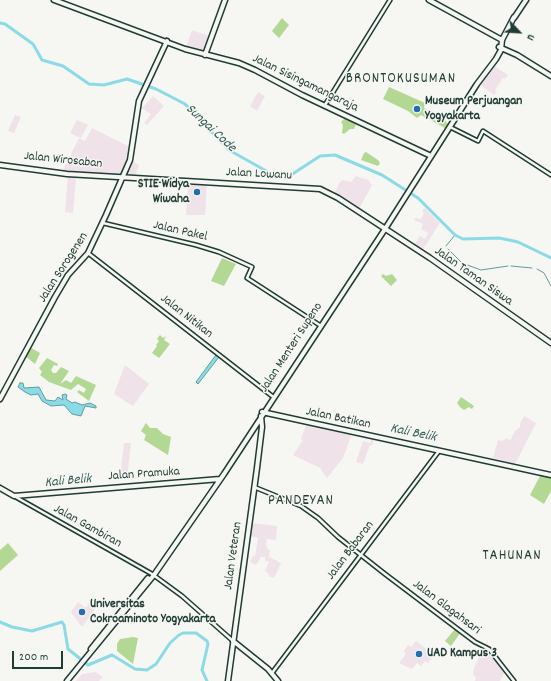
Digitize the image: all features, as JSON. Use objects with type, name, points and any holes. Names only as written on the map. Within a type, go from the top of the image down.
[{"type":"main road","name":"Jalan Sisingamangaraja","points":[[54,0],[205,55],[239,63],[325,106],[430,155]]},
{"type":"main road","points":[[205,55],[225,0]]},
{"type":"main road","points":[[429,0],[500,44],[518,57],[551,76]]},
{"type":"main road","name":"Jalan Menteri Supeno","points":[[233,458],[264,413],[411,187],[430,155],[491,64],[514,17],[526,0]]},
{"type":"main road","name":"Jalan Sorogenen","points":[[0,399],[68,275],[88,253],[124,177],[130,160],[137,109],[147,82],[167,41]]},
{"type":"main road","name":"Jalan Wirosaban","points":[[0,165],[67,174],[124,177]]},
{"type":"main road","name":"Jalan Lowanu","points":[[124,177],[316,188],[334,196],[384,228]]},
{"type":"main road","name":"Jalan Taman Siswa","points":[[384,228],[462,280],[551,343]]},
{"type":"main road","name":"Jalan Menteri Supeno","points":[[76,668],[153,574],[264,413],[272,396],[320,326]]},
{"type":"main road","name":"Jalan Batikan","points":[[264,413],[551,474]]},
{"type":"main road","name":"Jalan Veteran","points":[[228,681],[264,413]]},
{"type":"main road","points":[[255,426],[262,427]]},
{"type":"main road","name":"Jalan Pramuka","points":[[14,496],[219,479]]},
{"type":"main road","points":[[0,488],[14,496]]},
{"type":"main road","points":[[233,640],[268,669],[278,681]]},
{"type":"main road","points":[[64,681],[76,668]]},
{"type":"main road","points":[[67,681],[76,668]]},
{"type":"street","points":[[325,106],[390,0]]},
{"type":"street","points":[[450,126],[478,142],[483,132],[551,175]]},
{"type":"street","name":"Jalan Pakel","points":[[102,223],[196,245],[219,252],[252,267],[246,278],[320,326]]},
{"type":"street","name":"Jalan Nitikan","points":[[88,253],[272,396]]},
{"type":"street","name":"Jalan Babaran","points":[[272,673],[439,450]]},
{"type":"street","name":"Jalan Glagahsari","points":[[254,487],[301,506],[361,555],[475,642],[489,649],[514,681]]},
{"type":"street","name":"Jalan Gambiran","points":[[14,496],[153,574],[182,596],[233,640]]},
{"type":"street","points":[[268,669],[277,665]]},
{"type":"shaded area","points":[[192,30],[211,37],[203,54],[186,47]]},
{"type":"shaded area","points":[[494,66],[508,75],[505,79],[503,78],[495,90],[497,92],[494,95],[480,85]]},
{"type":"shaded area","points":[[258,92],[265,96],[257,111],[250,106]]},
{"type":"shaded area","points":[[153,96],[164,106],[147,125],[144,123],[151,114],[142,108]]},
{"type":"shaded area","points":[[15,115],[21,117],[14,133],[8,131]]},
{"type":"shaded area","points":[[77,120],[88,125],[81,138],[70,133]]},
{"type":"shaded area","points":[[92,128],[130,147],[122,175],[62,172],[79,138],[85,141]]},
{"type":"shaded area","points":[[131,161],[139,165],[135,176],[126,174]]},
{"type":"shaded area","points":[[68,176],[76,177],[73,213],[65,212]]},
{"type":"shaded area","points":[[356,176],[368,180],[372,185],[359,209],[334,194],[340,182],[343,180],[351,182]]},
{"type":"shaded area","name":"STIE Widya Wiwaha","points":[[188,182],[207,182],[205,215],[186,215]]},
{"type":"shaded area","points":[[425,208],[440,223],[422,251],[414,246],[420,236],[425,239],[428,233],[421,229],[423,224],[414,220],[415,218],[421,219],[424,213],[422,211]]},
{"type":"shaded area","points":[[125,365],[149,384],[133,406],[114,394]]},
{"type":"shaded area","points":[[524,416],[536,423],[515,464],[493,458],[498,440],[502,441],[507,438],[510,441],[515,431],[520,427]]},
{"type":"shaded area","points":[[306,425],[352,434],[343,458],[327,478],[320,468],[293,455],[303,440],[301,439]]},
{"type":"shaded area","points":[[372,438],[374,439],[372,445],[370,445],[363,464],[356,462],[363,441],[370,443]]},
{"type":"shaded area","points":[[124,443],[131,443],[127,479],[120,478]]},
{"type":"shaded area","points":[[251,523],[277,526],[276,540],[267,539],[266,543],[267,549],[270,550],[269,557],[281,563],[274,578],[268,576],[269,574],[265,571],[269,562],[265,561],[265,557],[261,557],[256,565],[250,562],[253,556],[255,556],[258,538],[249,536]]},
{"type":"shaded area","name":"Universitas Cokroaminoto Yogyakarta","points":[[93,597],[100,602],[82,627],[71,612],[78,602],[86,608]]},
{"type":"shaded area","name":"UAD Kampus 3","points":[[416,641],[434,655],[428,663],[425,661],[421,666],[417,663],[412,669],[399,663],[406,654],[404,651],[408,645],[411,647]]},
{"type":"shaded area","points":[[483,648],[505,671],[500,681],[475,681],[476,677],[473,675],[473,671]]},
{"type":"shaded area","points":[[95,672],[103,677],[99,681],[76,681],[82,674]]},
{"type":"green space","points":[[282,18],[289,25],[279,38],[272,31]]},
{"type":"green space","points":[[389,87],[425,103],[424,108],[446,121],[449,125],[447,129],[421,115],[417,118],[408,111],[383,99]]},
{"type":"green space","points":[[347,116],[357,121],[354,129],[350,129],[344,134],[342,133],[343,125],[341,122]]},
{"type":"green space","points":[[366,152],[378,160],[380,163],[378,166],[361,160]]},
{"type":"green space","points":[[222,258],[236,264],[224,286],[211,281]]},
{"type":"green space","points":[[383,274],[386,276],[392,274],[397,280],[391,286],[381,276]]},
{"type":"green space","points":[[160,335],[163,338],[166,336],[164,340],[170,344],[159,358],[152,353],[157,346],[156,345],[159,341],[157,339]]},
{"type":"green space","points":[[29,347],[40,353],[35,364],[25,356]]},
{"type":"green space","points":[[47,358],[58,364],[57,366],[54,365],[51,370],[53,373],[56,373],[61,367],[69,371],[60,384],[66,380],[71,383],[76,376],[96,385],[89,401],[77,392],[79,390],[84,393],[86,389],[78,384],[71,390],[49,382],[40,375],[42,372],[39,368]]},
{"type":"green space","points":[[461,397],[474,406],[472,409],[469,407],[464,410],[460,407],[457,403]]},
{"type":"green space","points":[[146,423],[150,428],[157,428],[163,434],[171,437],[168,455],[144,440],[146,435],[141,431]]},
{"type":"green space","points":[[541,474],[551,477],[551,491],[544,504],[530,495]]},
{"type":"green space","points":[[8,543],[18,555],[0,571],[0,550]]},
{"type":"green space","points":[[455,629],[461,632],[451,646],[445,641]]},
{"type":"green space","points":[[133,637],[138,638],[133,664],[117,651],[117,644],[120,639]]},
{"type":"water","points":[[216,355],[219,357],[198,384],[196,382]]},
{"type":"water","points":[[20,383],[23,383],[24,388],[39,387],[46,400],[55,401],[58,397],[63,400],[62,395],[65,394],[67,395],[66,399],[72,403],[75,402],[82,405],[90,403],[96,406],[96,408],[85,406],[81,416],[72,414],[64,405],[51,406],[42,401],[38,394],[31,395],[25,392],[18,387]]},
{"type":"waterway","name":"Sungai Code","points":[[0,23],[5,24],[33,44],[42,60],[63,66],[89,84],[104,85],[127,79],[156,89],[185,104],[229,150],[268,172],[284,176],[291,175],[320,156],[335,155],[382,175],[418,198],[455,235],[463,239],[499,238],[509,240],[518,242],[551,258]]},
{"type":"waterway","points":[[446,246],[455,235]]},
{"type":"waterway","points":[[448,249],[462,263],[481,270],[508,266]]},
{"type":"waterway","points":[[511,266],[532,268]]},
{"type":"waterway","points":[[537,269],[544,273],[551,286]]},
{"type":"waterway","points":[[220,483],[254,432]]},
{"type":"waterway","points":[[195,483],[214,482]]},
{"type":"waterway","points":[[0,622],[12,627],[32,631],[62,622],[64,625],[68,649],[88,665],[112,655],[135,669],[147,670],[156,664],[170,643],[179,635],[183,633],[196,633],[207,641],[208,644],[202,670],[207,681]]},
{"type":"place","name":"Museum Perjuangan Yogyakarta","points":[[417,109]]},
{"type":"place","name":"STIE Widya Wiwaha","points":[[197,192]]},
{"type":"place","name":"Universitas Cokroaminoto Yogyakarta","points":[[82,612]]},
{"type":"place","name":"UAD Kampus 3","points":[[419,654]]},
{"type":"district","name":"BRONTOKUSUMAN","points":[[401,80]]},
{"type":"district","name":"PANDEYAN","points":[[301,502]]},
{"type":"district","name":"TAHUNAN","points":[[512,557]]},
{"type":"water label","name":"Kali Belik","points":[[413,434]]},
{"type":"water label","name":"Kali Belik","points":[[68,482]]}]
